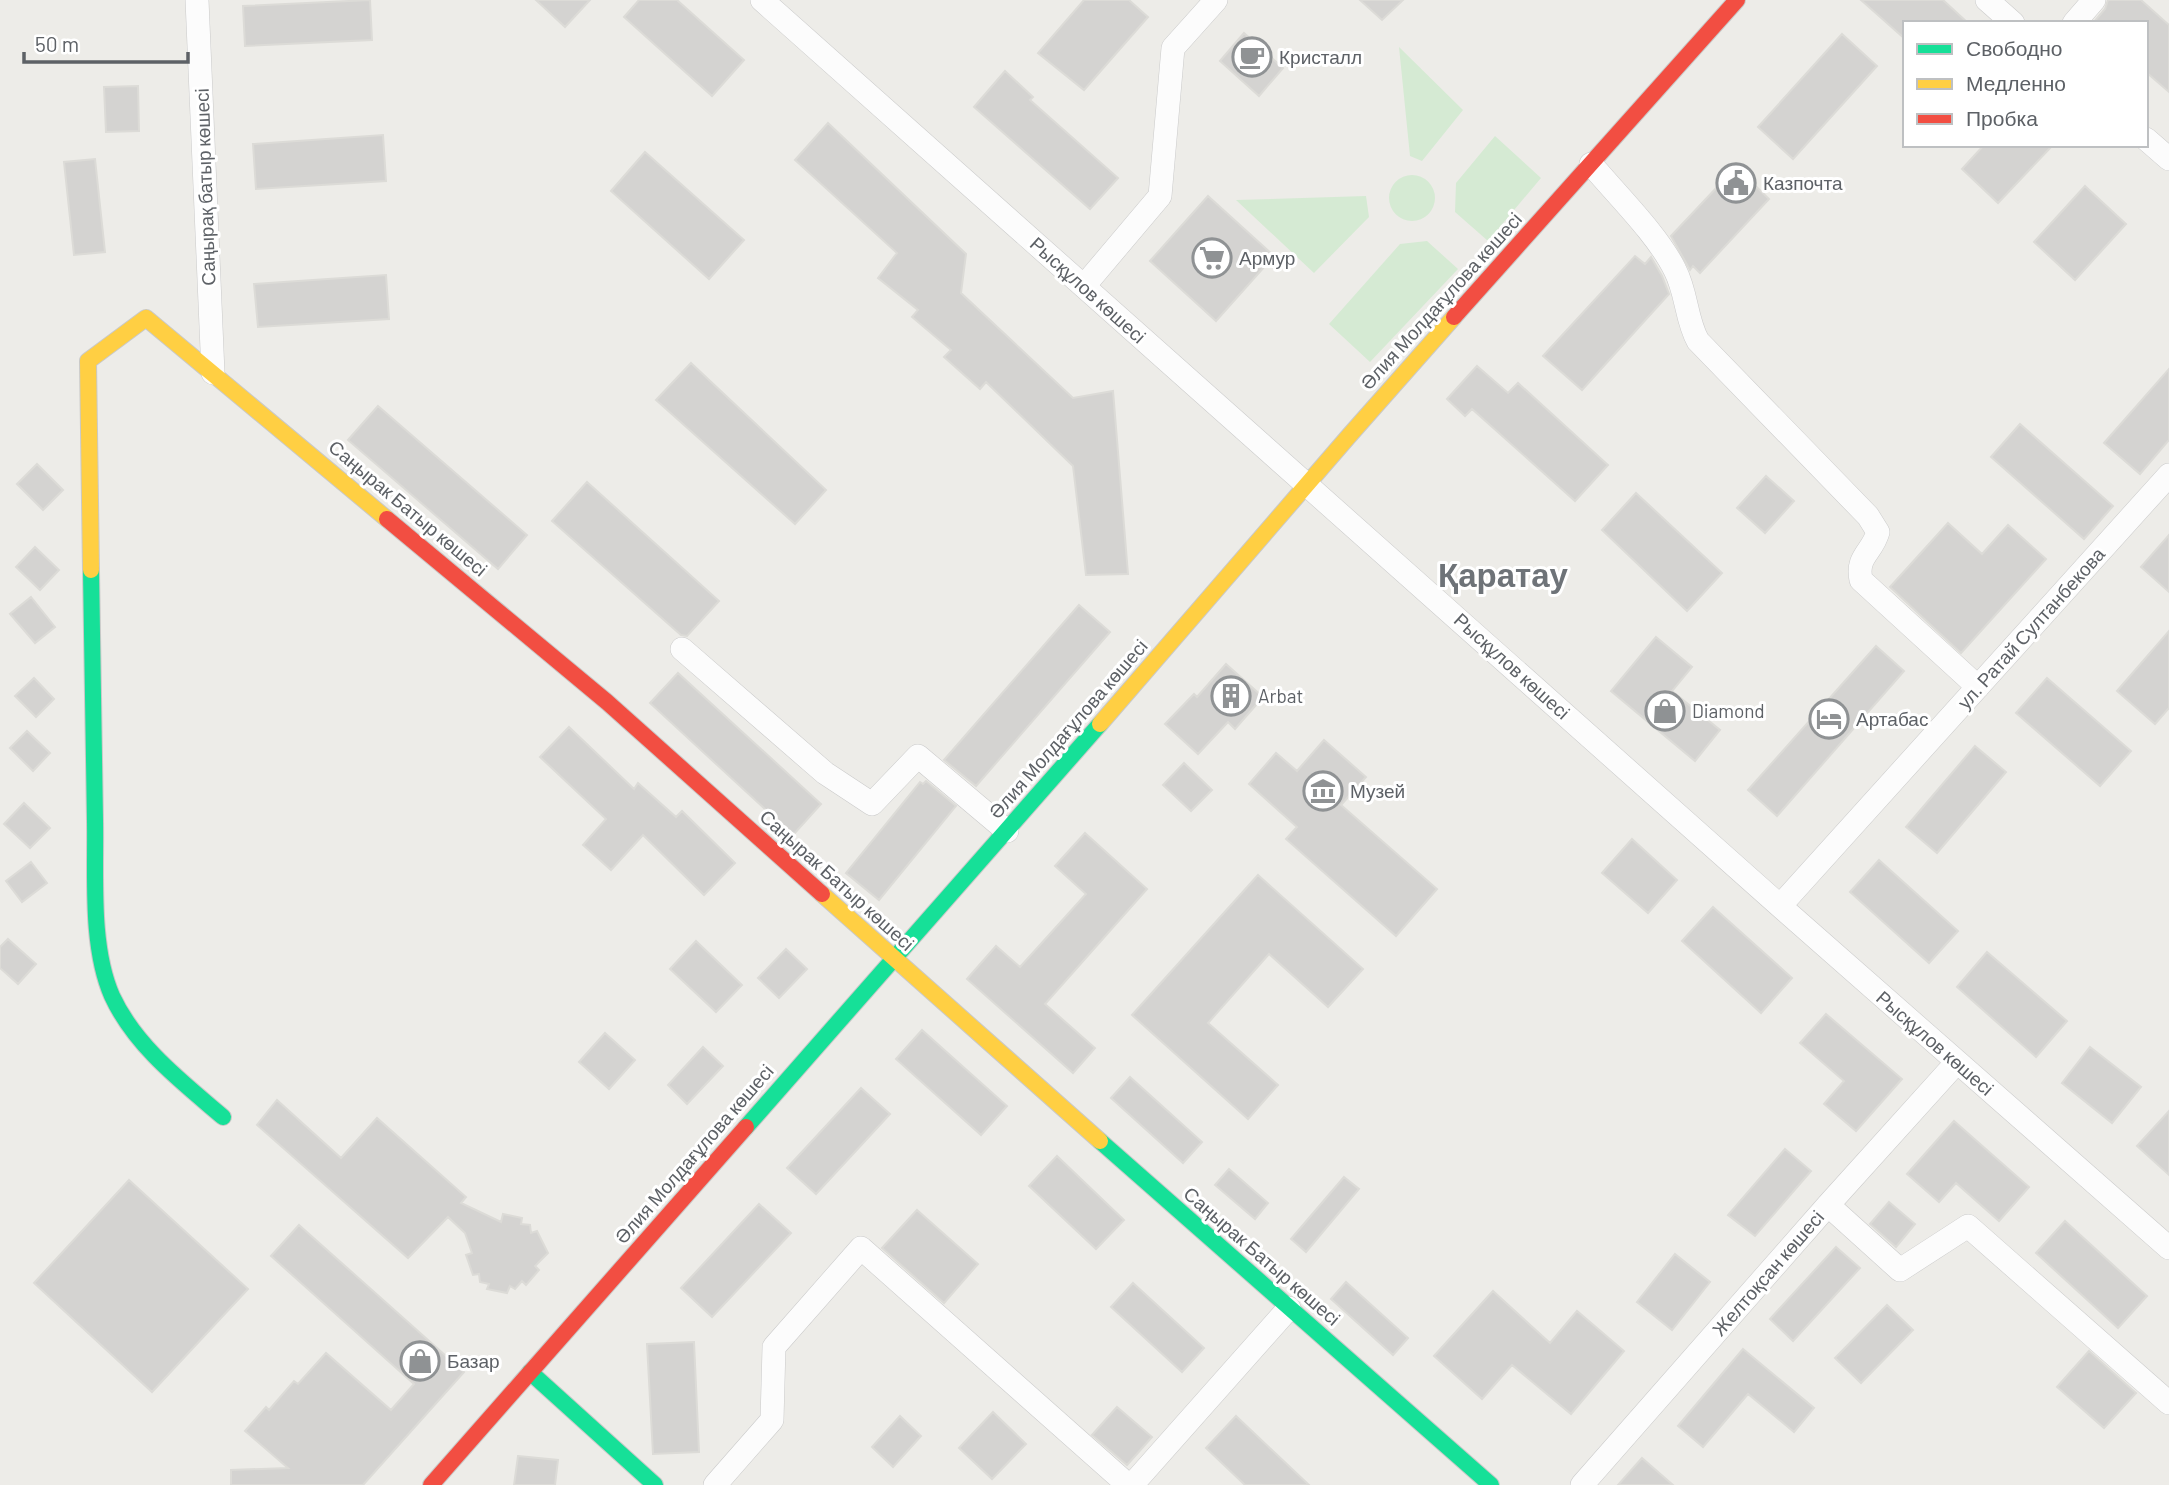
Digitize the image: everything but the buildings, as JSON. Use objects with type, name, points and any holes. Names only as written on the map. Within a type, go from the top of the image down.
[{"type":"street","name":"Саңырақ батыр көшесі","points":[[197,0],[213,373]]},
{"type":"street","name":"Рысқұлов көшесі","points":[[762,0],[1780,906],[2169,1248]]},
{"type":"street","points":[[1084,286],[1160,196],[1173,48],[1216,0]]},
{"type":"street","name":"Әлия Молдағұлова көшесі","points":[[431,1485],[1737,0]]},
{"type":"street","points":[[1987,0],[2011,21]]},
{"type":"street","points":[[2076,21],[2094,0]]},
{"type":"street","points":[[2148,141],[2169,159]]},
{"type":"street","points":[[1591,164],[1665,252],[1685,295],[1692,330],[1699,341],[1868,516],[1878,532],[1874,544],[1861,560],[1861,580],[1978,687]]},
{"type":"street","name":"Саңырак Батыр көшесі","points":[[223,1117],[187,1086],[132,1029],[111,994],[100,949],[96,902],[88,361],[146,318],[591,688],[1491,1485]]},
{"type":"street","name":"ул. Ратай Султанбекова","points":[[1780,906],[2169,475]]},
{"type":"street","points":[[682,649],[825,773],[872,804],[918,756],[1007,831]]},
{"type":"street","name":"Желтоқсан көшесі","points":[[1582,1485],[1956,1062]]},
{"type":"street","points":[[1828,1205],[1900,1270],[1968,1226],[2169,1403]]},
{"type":"street","points":[[715,1485],[772,1420],[774,1347],[861,1248],[1130,1485],[1289,1308]]},
{"type":"street","points":[[530,1372],[655,1485]]},
{"type":"green space","points":[[1399,47],[1463,110],[1422,161],[1410,156]]},
{"type":"green space","points":[[1495,136],[1541,178],[1488,241],[1455,212],[1456,183]]},
{"type":"green space","points":[[1412,175],[1429,181],[1435,198],[1429,215],[1412,221],[1395,215],[1389,198],[1395,181]]},
{"type":"green space","points":[[1366,196],[1369,217],[1314,273],[1236,200]]},
{"type":"green space","points":[[1427,241],[1458,269],[1370,362],[1329,324],[1400,244]]},
{"type":"traffic: fast","points":[[91,570],[96,910],[97,933],[105,976],[122,1014],[146,1047],[223,1117]]},
{"type":"traffic: fast","points":[[746,1127],[1100,724]]},
{"type":"traffic: fast","points":[[1100,1141],[1491,1485]]},
{"type":"traffic: fast","points":[[530,1372],[655,1485]]},
{"type":"traffic: slow","points":[[1100,724],[1454,317]]},
{"type":"traffic: slow","points":[[91,570],[88,361],[146,318],[387,519]]},
{"type":"traffic: slow","points":[[822,894],[1100,1141]]},
{"type":"traffic: jam","points":[[1454,317],[1737,0]]},
{"type":"traffic: jam","points":[[387,519],[607,702],[822,894]]},
{"type":"traffic: jam","points":[[431,1485],[746,1127]]},
{"type":"place","name":"Кристалл","points":[[1252,57]]},
{"type":"place","name":"Казпочта","points":[[1736,183]]},
{"type":"place","name":"Армур","points":[[1212,258]]},
{"type":"place","name":"Arbat","points":[[1231,696]]},
{"type":"place","name":"Diamond","points":[[1665,711]]},
{"type":"place","name":"Артабас","points":[[1829,719]]},
{"type":"place","name":"Музей","points":[[1323,791]]},
{"type":"place","name":"Базар","points":[[420,1361]]},
{"type":"district","name":"Қаратау","points":[[1503,575]]}]
